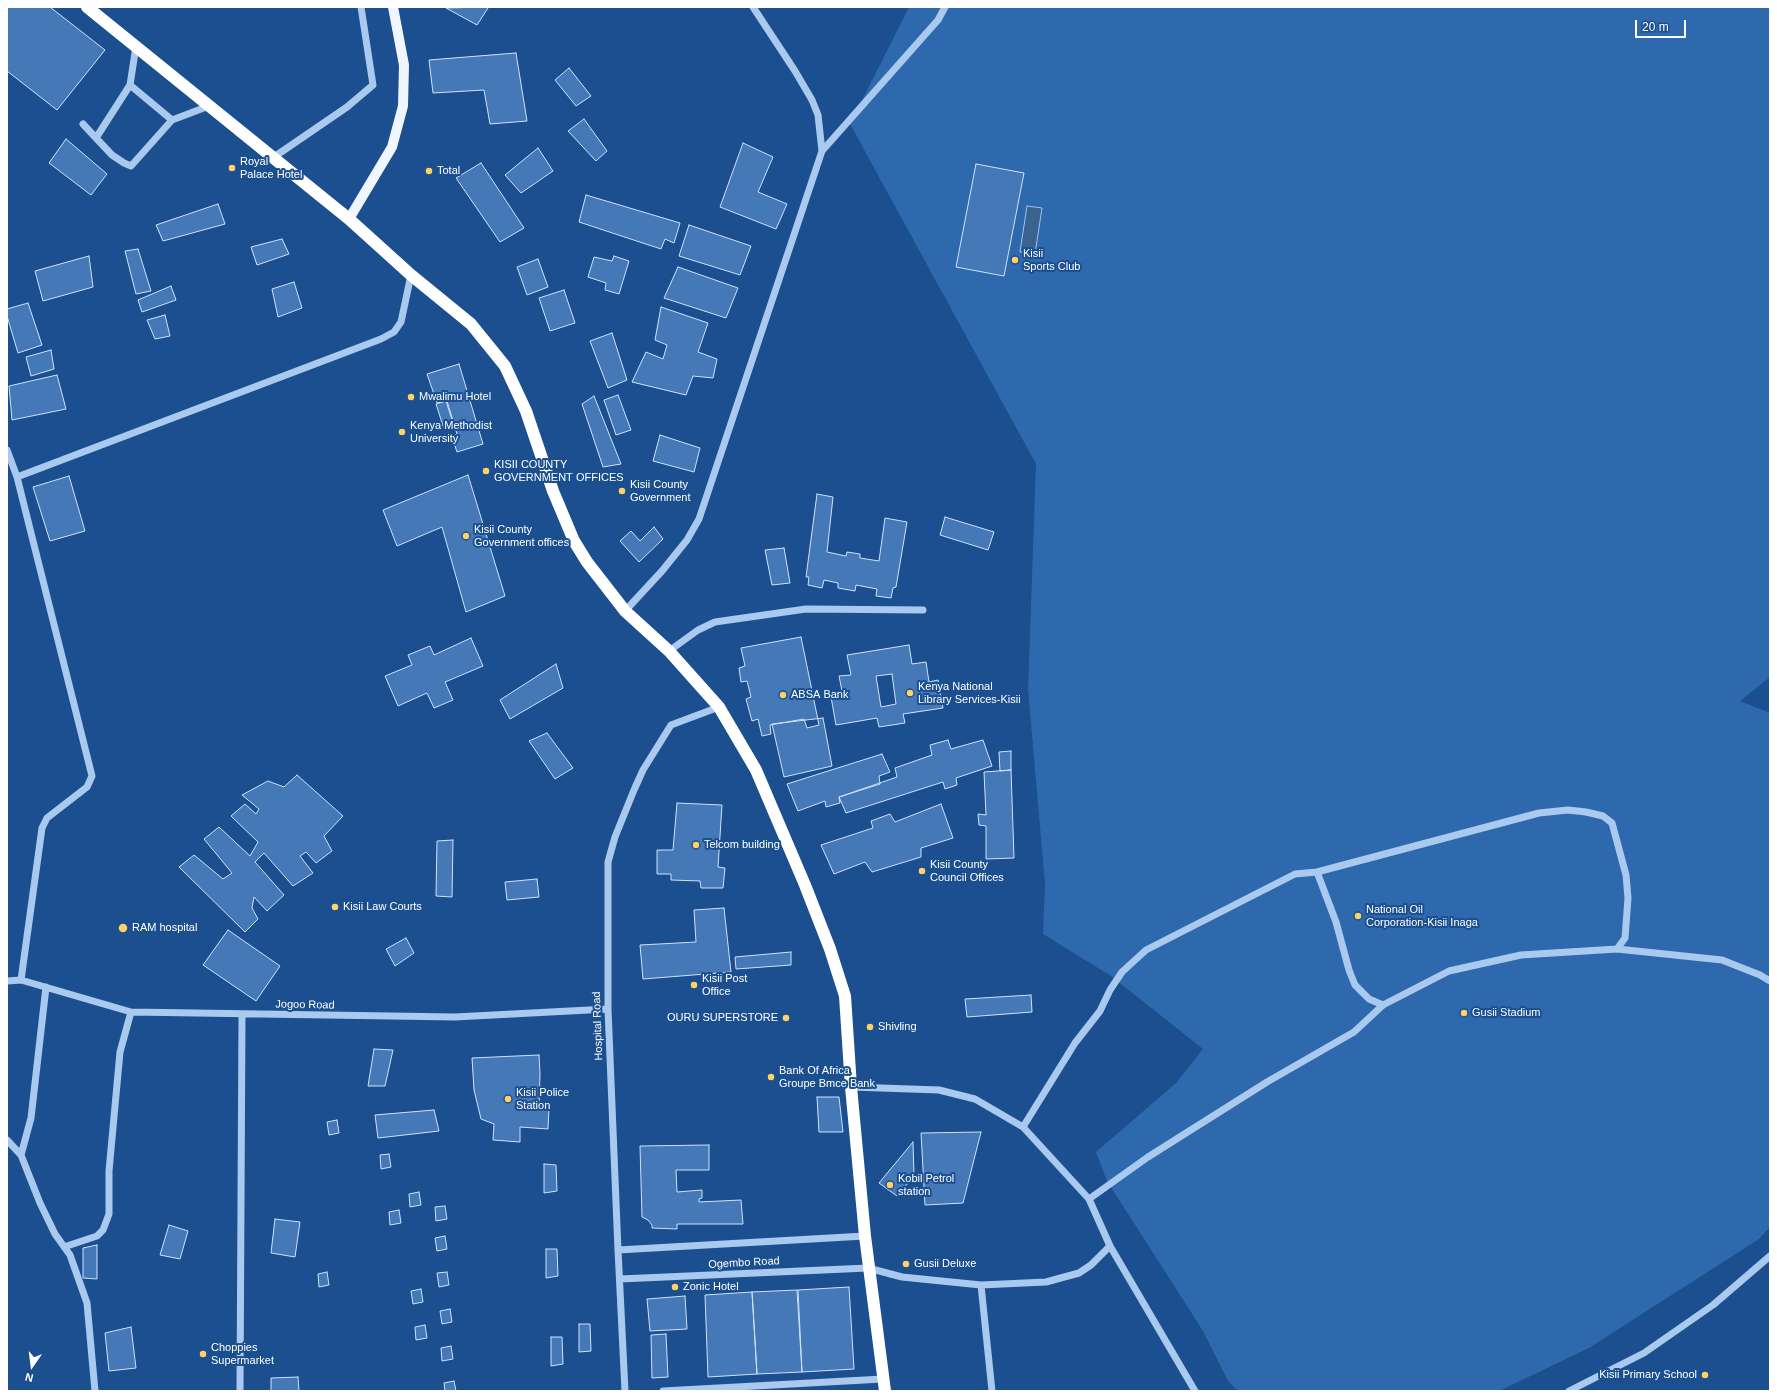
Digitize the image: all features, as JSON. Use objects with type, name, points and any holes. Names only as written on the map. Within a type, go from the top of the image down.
[{"type":"highway","points":[[87,7],[349,219],[411,275],[470,324],[505,366],[526,411],[553,491],[574,541],[587,562],[625,611],[669,651],[719,707],[756,770],[830,949],[845,996],[851,1087],[868,1268],[885,1391]]},
{"type":"main road","points":[[349,219],[392,147],[403,106],[404,65],[393,7]]},
{"type":"street","points":[[274,158],[347,107],[373,85],[361,7]]},
{"type":"street","points":[[753,7],[812,100],[818,115],[822,151]]},
{"type":"street","points":[[625,611],[662,571],[687,540],[699,519],[822,151],[938,20],[945,7]]},
{"type":"street","points":[[96,138],[130,85],[136,46]]},
{"type":"street","points":[[130,85],[172,120]]},
{"type":"street","points":[[83,124],[112,155],[131,166],[172,120],[209,106]]},
{"type":"street","points":[[17,477],[381,339],[394,332],[401,322],[411,275]]},
{"type":"street","points":[[7,450],[17,477],[92,776],[87,787],[48,818],[42,828],[21,980]]},
{"type":"street","points":[[669,651],[698,630],[715,622],[806,609],[923,610]]},
{"type":"street","name":"Hospital Road","points":[[625,1391],[608,1009],[608,862],[616,837],[643,770],[671,725],[719,707]]},
{"type":"street","points":[[1023,1127],[1075,1043],[1100,1011],[1110,990],[1122,972],[1146,950],[1295,874],[1317,872],[1539,813],[1568,810],[1603,816],[1612,823],[1626,876],[1628,898],[1625,938],[1617,949]]},
{"type":"street","points":[[1317,872],[1336,922],[1349,970],[1355,985],[1369,999],[1383,1005]]},
{"type":"street","points":[[1089,1199],[1148,1157],[1267,1082],[1354,1032],[1383,1005],[1433,978],[1463,968],[1521,955],[1617,949],[1722,960],[1760,975],[1770,981]]},
{"type":"street","name":"Jogoo Road","points":[[7,981],[21,980],[131,1012],[210,1012],[242,1015],[455,1017],[608,1009]]},
{"type":"street","points":[[21,1155],[32,1118],[46,988]]},
{"type":"street","points":[[64,1247],[97,1236],[103,1230],[109,1214],[109,1171],[120,1052],[131,1012]]},
{"type":"street","points":[[240,1391],[242,1015]]},
{"type":"street","points":[[851,1087],[939,1090],[975,1099],[1023,1127],[1089,1199],[1110,1246],[1195,1391]]},
{"type":"street","points":[[7,1140],[21,1155],[40,1203],[70,1255],[87,1303],[94,1391]]},
{"type":"street","points":[[618,1250],[865,1236]]},
{"type":"street","name":"Ogembo Road","points":[[620,1279],[868,1268],[894,1276],[981,1285],[1046,1282],[1079,1273],[1110,1246]]},
{"type":"street","points":[[1569,1391],[1644,1353],[1713,1305],[1770,1256]]},
{"type":"street","points":[[981,1285],[992,1391]]},
{"type":"street","points":[[663,1391],[883,1379]]},
{"type":"shaded area","points":[[909,7],[1770,7],[1770,677],[1740,701],[1770,713],[1770,1227],[1759,1239],[1589,1348],[1499,1391],[1238,1391],[1228,1381],[1203,1331],[1107,1181],[1096,1152],[1176,1083],[1203,1049],[1111,976],[1043,934],[1045,884],[1028,689],[1036,464],[850,124]]},
{"type":"shaded area","points":[[1027,206],[1042,208],[1035,254],[1020,252]]},
{"type":"building","points":[[7,7],[50,7],[105,50],[57,110],[7,71]]},
{"type":"building","points":[[446,8],[488,8],[477,25]]},
{"type":"building","points":[[516,53],[527,121],[490,124],[484,90],[433,93],[429,60]]},
{"type":"building","points":[[569,68],[591,96],[576,106],[555,80]]},
{"type":"building","points":[[584,119],[607,151],[596,161],[568,131]]},
{"type":"building","points":[[66,139],[107,174],[91,195],[49,163]]},
{"type":"building","points":[[743,143],[773,157],[758,192],[787,204],[776,229],[720,207]]},
{"type":"building","points":[[538,148],[553,171],[521,193],[505,175]]},
{"type":"building","points":[[481,163],[524,228],[500,242],[456,178]]},
{"type":"building","points":[[976,164],[1024,173],[1004,276],[956,267]]},
{"type":"building","points":[[586,195],[680,223],[674,243],[665,239],[661,249],[579,222]]},
{"type":"building","points":[[218,204],[225,224],[163,241],[156,225]]},
{"type":"building","points":[[689,225],[751,246],[740,275],[679,256]]},
{"type":"building","points":[[282,239],[289,254],[257,265],[251,247]]},
{"type":"building","points":[[138,249],[151,291],[136,294],[125,251]]},
{"type":"building","points":[[89,256],[93,287],[43,301],[35,271]]},
{"type":"building","points":[[614,256],[629,261],[619,294],[605,290],[606,283],[588,277],[594,257],[612,261]]},
{"type":"building","points":[[538,259],[548,287],[527,295],[517,267]]},
{"type":"building","points":[[678,267],[738,288],[726,318],[664,298]]},
{"type":"building","points":[[294,282],[302,308],[278,317],[272,289]]},
{"type":"building","points":[[171,286],[176,300],[142,312],[138,300]]},
{"type":"building","points":[[564,290],[575,323],[550,331],[539,298]]},
{"type":"building","points":[[28,303],[42,345],[18,353],[7,316],[7,309]]},
{"type":"building","points":[[661,307],[708,323],[698,352],[717,359],[713,378],[693,376],[686,395],[632,382],[646,352],[663,359],[667,345],[655,340]]},
{"type":"building","points":[[165,315],[170,336],[155,339],[147,320]]},
{"type":"building","points":[[612,333],[627,380],[608,388],[590,341]]},
{"type":"building","points":[[51,350],[54,369],[31,376],[26,357]]},
{"type":"building","points":[[459,364],[483,444],[457,452],[452,437],[457,434],[447,401],[437,403],[427,374]]},
{"type":"building","points":[[57,375],[66,409],[12,420],[9,386]]},
{"type":"building","points":[[618,395],[631,430],[616,435],[604,400]]},
{"type":"building","points":[[594,396],[621,464],[603,467],[582,404]]},
{"type":"building","points":[[446,401],[454,426],[444,429],[436,404]]},
{"type":"building","points":[[660,435],[700,448],[694,472],[653,461]]},
{"type":"building","name":"Kisii County Government offices","points":[[468,475],[505,596],[466,612],[442,527],[397,546],[383,510]]},
{"type":"building","points":[[69,476],[85,531],[50,541],[33,487]]},
{"type":"building","points":[[817,494],[833,497],[827,552],[846,556],[847,552],[860,554],[860,558],[879,561],[885,518],[907,522],[896,587],[893,588],[891,598],[876,596],[877,589],[856,585],[855,591],[838,588],[838,583],[824,580],[822,588],[808,585],[809,577],[806,577]]},
{"type":"building","points":[[945,517],[994,532],[988,550],[940,535]]},
{"type":"building","points":[[654,527],[663,539],[639,562],[620,541],[631,531],[640,541]]},
{"type":"building","points":[[784,548],[790,583],[772,585],[765,550]]},
{"type":"building","points":[[801,637],[819,725],[807,728],[804,719],[770,725],[771,734],[762,736],[758,719],[752,721],[746,699],[751,697],[747,681],[741,682],[739,668],[745,666],[741,648]]},
{"type":"building","points":[[471,638],[483,666],[445,682],[453,700],[434,708],[427,693],[398,706],[385,676],[412,665],[408,655],[430,646],[434,655]]},
{"type":"building","points":[[909,645],[912,664],[926,662],[929,682],[938,680],[943,708],[903,714],[905,723],[879,727],[877,718],[836,725],[831,697],[843,696],[839,676],[851,675],[847,655]],"holes":[[[892,674],[896,704],[881,707],[876,676]]]},
{"type":"building","points":[[556,664],[563,688],[510,719],[500,700]]},
{"type":"building","points":[[823,718],[832,766],[784,777],[772,724]]},
{"type":"building","points":[[547,733],[573,768],[555,779],[529,741]]},
{"type":"building","points":[[948,740],[951,749],[983,740],[992,766],[956,778],[957,785],[945,789],[943,782],[846,813],[839,797],[897,777],[895,768],[932,755],[930,745]]},
{"type":"building","points":[[1011,751],[1011,770],[1000,771],[999,752]]},
{"type":"building","points":[[882,754],[890,772],[879,776],[880,784],[839,797],[840,803],[826,807],[825,801],[798,811],[787,784]]},
{"type":"building","points":[[1011,770],[1014,858],[986,859],[986,826],[979,825],[978,814],[986,815],[984,772]]},
{"type":"building","points":[[297,775],[343,816],[324,836],[332,851],[316,863],[306,852],[300,856],[313,873],[293,886],[264,853],[255,862],[284,895],[267,911],[254,897],[252,908],[258,919],[245,932],[179,867],[194,855],[223,879],[232,873],[204,839],[219,827],[250,856],[258,842],[231,816],[245,804],[256,814],[259,809],[242,795],[268,781],[284,787]]},
{"type":"building","points":[[677,803],[722,805],[718,867],[725,868],[723,888],[701,888],[700,881],[671,880],[671,874],[657,874],[657,850],[673,850]]},
{"type":"building","points":[[941,804],[953,838],[921,848],[921,857],[872,872],[865,862],[834,874],[821,845],[873,828],[871,821],[890,814],[895,822]]},
{"type":"building","points":[[453,840],[452,897],[436,896],[437,841]]},
{"type":"building","points":[[537,879],[539,897],[507,900],[505,882]]},
{"type":"building","points":[[724,908],[731,972],[643,979],[640,945],[696,942],[694,910]]},
{"type":"building","points":[[228,930],[280,966],[256,1001],[203,965]]},
{"type":"building","points":[[406,938],[414,953],[395,966],[386,949]]},
{"type":"building","points":[[791,952],[791,965],[736,969],[735,957]]},
{"type":"building","points":[[1031,995],[1032,1012],[967,1017],[965,999]]},
{"type":"building","points":[[374,1049],[393,1050],[385,1086],[368,1086]]},
{"type":"building","name":"Kisii Police Station","points":[[539,1055],[539,1108],[549,1108],[548,1129],[520,1127],[520,1142],[493,1140],[494,1124],[481,1119],[474,1090],[472,1058]]},
{"type":"building","points":[[817,1097],[839,1097],[843,1132],[819,1132]]},
{"type":"building","points":[[434,1110],[439,1131],[378,1138],[375,1115]]},
{"type":"building","points":[[337,1120],[339,1133],[329,1135],[327,1122]]},
{"type":"building","points":[[981,1132],[963,1203],[925,1205],[921,1133]]},
{"type":"building","points":[[913,1142],[914,1176],[897,1196],[879,1183]]},
{"type":"building","points":[[709,1145],[709,1170],[676,1170],[677,1192],[702,1190],[702,1198],[699,1199],[699,1202],[741,1200],[743,1224],[677,1224],[677,1229],[652,1228],[652,1225],[648,1220],[642,1217],[640,1146]]},
{"type":"building","points":[[389,1154],[391,1167],[381,1169],[380,1155]]},
{"type":"building","points":[[544,1164],[556,1165],[557,1191],[544,1193]]},
{"type":"building","points":[[419,1192],[421,1205],[410,1207],[409,1194]]},
{"type":"building","points":[[445,1206],[447,1219],[436,1221],[435,1207]]},
{"type":"building","points":[[399,1210],[401,1223],[390,1225],[389,1212]]},
{"type":"building","points":[[275,1219],[300,1222],[295,1257],[271,1253]]},
{"type":"building","points":[[169,1225],[188,1231],[180,1259],[160,1255]]},
{"type":"building","points":[[445,1236],[447,1249],[437,1251],[435,1238]]},
{"type":"building","points":[[97,1245],[97,1279],[83,1278],[83,1248]]},
{"type":"building","points":[[546,1249],[557,1249],[558,1276],[546,1278]]},
{"type":"building","points":[[327,1272],[329,1285],[319,1287],[318,1274]]},
{"type":"building","points":[[447,1272],[449,1285],[439,1287],[437,1273]]},
{"type":"building","points":[[849,1287],[854,1369],[802,1372],[798,1290]]},
{"type":"building","points":[[421,1289],[423,1302],[413,1304],[411,1291]]},
{"type":"building","points":[[797,1290],[802,1372],[757,1374],[752,1292]]},
{"type":"building","points":[[752,1292],[757,1374],[708,1377],[705,1295]]},
{"type":"building","points":[[685,1296],[687,1329],[650,1331],[647,1299]]},
{"type":"building","points":[[450,1309],[452,1322],[442,1324],[440,1311]]},
{"type":"building","points":[[579,1324],[590,1324],[591,1351],[579,1352]]},
{"type":"building","points":[[425,1325],[427,1338],[416,1340],[415,1327]]},
{"type":"building","points":[[131,1327],[136,1368],[109,1371],[105,1333]]},
{"type":"building","points":[[666,1334],[668,1377],[652,1378],[651,1335]]},
{"type":"building","points":[[551,1337],[562,1337],[563,1364],[551,1366]]},
{"type":"building","points":[[451,1346],[453,1359],[442,1361],[441,1348]]},
{"type":"building","points":[[298,1377],[299,1391],[271,1391],[271,1378]]},
{"type":"building","points":[[454,1381],[456,1391],[445,1391],[444,1383]]},
{"type":"place","name":"Royal Palace Hotel","points":[[232,168]]},
{"type":"place","name":"Total","points":[[429,171]]},
{"type":"place","name":"Kisii Sports Club","points":[[1015,260]]},
{"type":"place","name":"Mwalimu Hotel","points":[[411,397]]},
{"type":"place","name":"Kenya Methodist University","points":[[402,432]]},
{"type":"place","name":"KISII COUNTY GOVERNMENT OFFICES","points":[[486,471]]},
{"type":"place","name":"Kisii County Government","points":[[622,491]]},
{"type":"place","name":"Kisii County Government offices","points":[[466,536]]},
{"type":"place","name":"Kenya National Library Services-Kisii","points":[[910,693]]},
{"type":"place","name":"ABSA Bank","points":[[783,695]]},
{"type":"place","name":"Telcom building","points":[[696,845]]},
{"type":"place","name":"Kisii County Council Offices","points":[[922,871]]},
{"type":"place","name":"Kisii Law Courts","points":[[335,907]]},
{"type":"place","name":"National Oil Corporation-Kisii Inaga","points":[[1358,916]]},
{"type":"place","name":"RAM hospital","points":[[123,928]]},
{"type":"place","name":"Kisii Post Office","points":[[694,985]]},
{"type":"place","name":"Gusii Stadium","points":[[1464,1013]]},
{"type":"place","name":"OURU SUPERSTORE","points":[[786,1018]]},
{"type":"place","name":"Shivling","points":[[870,1027]]},
{"type":"place","name":"Bank Of Africa Groupe Bmce Bank","points":[[771,1077]]},
{"type":"place","name":"Kisii Police Station","points":[[508,1099]]},
{"type":"place","name":"Kobil Petrol station","points":[[890,1185]]},
{"type":"place","name":"Gusii Deluxe","points":[[906,1264]]},
{"type":"place","name":"Zonic Hotel","points":[[675,1287]]},
{"type":"place","name":"Choppies Supermarket","points":[[203,1354]]},
{"type":"place","name":"Kisii Primary School","points":[[1705,1375]]}]
